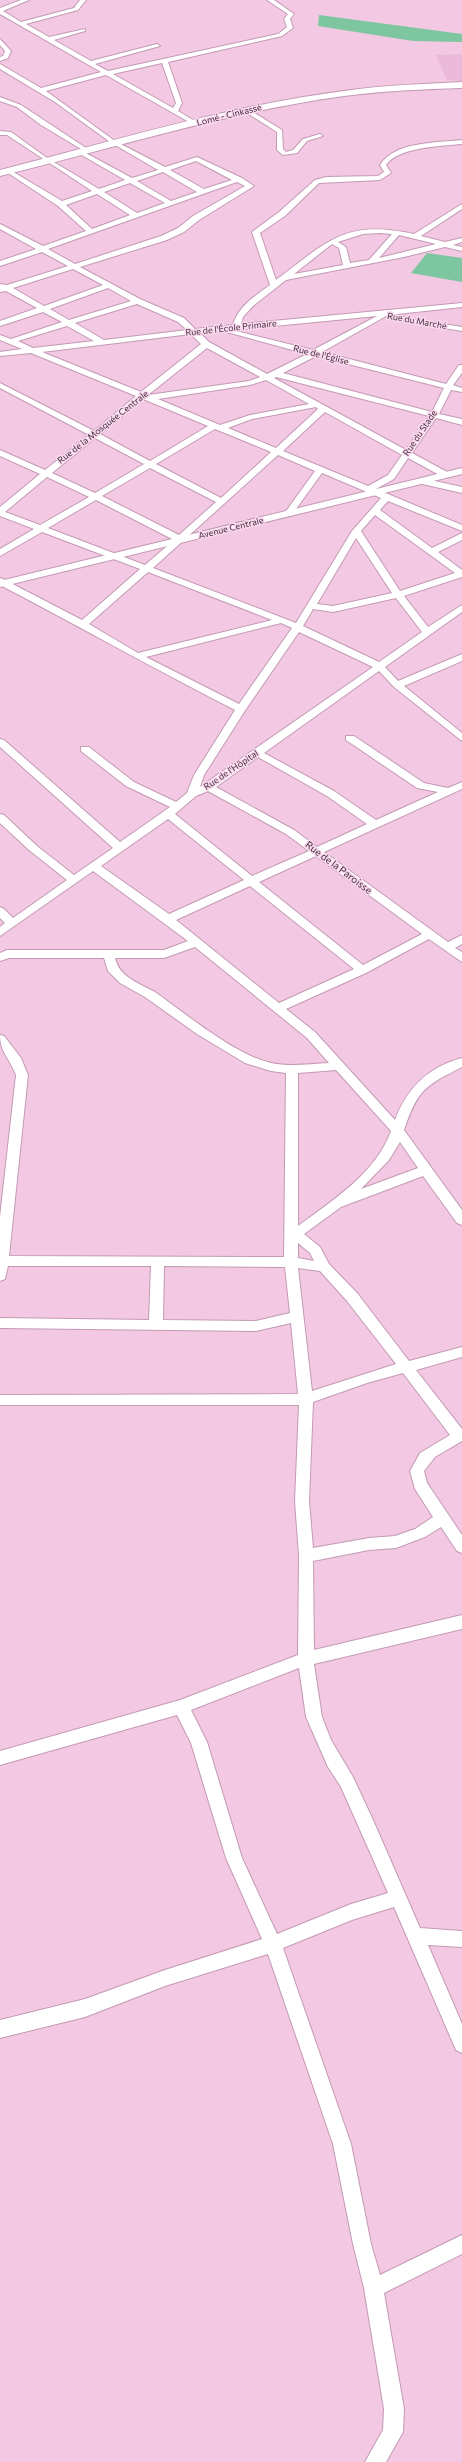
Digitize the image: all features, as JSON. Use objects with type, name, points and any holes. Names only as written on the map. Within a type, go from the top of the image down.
[{"type":"highway","name":"Lomé - Cinkassé","points":[[161,130],[191,121],[301,96],[397,85],[462,83]]},
{"type":"highway","name":"Lomé - Cinkassé","points":[[2,170],[246,110],[322,95],[397,85]]},
{"type":"main road","name":"Avenue Centrale","points":[[2,583],[288,514],[372,491],[462,471]]},
{"type":"street","points":[[0,11],[26,0]]},
{"type":"street","points":[[19,24],[76,9],[83,0]]},
{"type":"street","points":[[40,91],[67,82],[165,62],[280,35],[290,28],[287,20],[291,14],[270,0]]},
{"type":"street","points":[[0,11],[19,24],[91,63],[191,121]]},
{"type":"street","points":[[47,40],[83,30]]},
{"type":"street","points":[[0,41],[8,51],[6,57],[0,59]]},
{"type":"street","points":[[91,63],[156,46]]},
{"type":"street","points":[[165,62],[179,103],[175,111]]},
{"type":"street","points":[[1,67],[40,91],[114,142],[203,192]]},
{"type":"street","points":[[0,99],[19,106],[43,124],[131,182],[170,203]]},
{"type":"street","points":[[246,110],[280,131],[280,150],[285,154],[294,152],[305,140],[320,136]]},
{"type":"street","points":[[0,133],[8,133],[136,216]]},
{"type":"street","points":[[274,286],[256,232],[282,214],[312,184],[326,179],[385,177],[388,173],[383,163],[407,150],[462,142]]},
{"type":"street","points":[[2,287],[75,268],[137,248],[181,230],[196,218],[250,186],[200,159],[62,204]]},
{"type":"street","points":[[2,170],[62,204],[90,231]]},
{"type":"street","points":[[0,264],[170,203],[240,180]]},
{"type":"street","points":[[415,237],[462,206]]},
{"type":"street","points":[[0,226],[108,286],[137,301],[181,320],[206,344],[271,375],[319,407],[406,452],[446,475]]},
{"type":"street","points":[[236,327],[239,316],[245,308],[332,242],[356,233],[379,231],[397,233],[462,250]]},
{"type":"street","points":[[372,261],[397,233]]},
{"type":"street","points":[[284,278],[409,254],[441,244],[462,240]]},
{"type":"street","points":[[332,242],[342,247],[347,266]]},
{"type":"street","points":[[0,324],[108,286]]},
{"type":"street","points":[[2,287],[70,322],[104,343]]},
{"type":"street","points":[[11,341],[137,301]]},
{"type":"street","name":"Rue de l'École Primaire","points":[[0,354],[236,327],[462,305]]},
{"type":"street","name":"Rue du Marché","points":[[372,314],[462,329]]},
{"type":"street","points":[[146,397],[236,386],[271,375],[384,316]]},
{"type":"street","name":"Rue de l'Église","points":[[181,320],[462,390]]},
{"type":"street","points":[[0,337],[462,528]]},
{"type":"street","name":"Rue de la Mosquée Centrale","points":[[0,512],[44,474],[93,435],[146,397],[206,344]]},
{"type":"street","name":"Rue du Stade","points":[[372,491],[388,480],[406,452],[434,415],[448,387],[462,367]]},
{"type":"street","points":[[271,375],[462,422]]},
{"type":"street","points":[[0,385],[149,465],[222,502]]},
{"type":"street","points":[[0,553],[95,496],[217,427],[250,417],[319,407]]},
{"type":"street","points":[[83,624],[146,570],[278,451],[319,407]]},
{"type":"street","points":[[0,453],[95,496],[178,540]]},
{"type":"street","points":[[288,514],[321,469]]},
{"type":"street","points":[[421,481],[462,490]]},
{"type":"street","points":[[192,794],[199,775],[241,709],[298,627],[356,531],[386,497]]},
{"type":"street","points":[[374,510],[462,574]]},
{"type":"street","points":[[0,512],[112,557],[282,620],[379,666],[397,685],[462,738]]},
{"type":"street","points":[[356,531],[398,595],[427,632]]},
{"type":"street","points":[[431,552],[462,536]]},
{"type":"street","points":[[310,606],[333,609],[398,595],[462,574]]},
{"type":"street","points":[[2,583],[83,624],[137,656],[241,709]]},
{"type":"street","name":"Rue de l'Hôpital","points":[[0,932],[168,814],[192,794],[210,787],[462,608]]},
{"type":"street","points":[[137,656],[282,620]]},
{"type":"street","points":[[397,685],[462,657]]},
{"type":"street","points":[[350,738],[421,786],[449,791]]},
{"type":"street","points":[[0,742],[119,847]]},
{"type":"street","points":[[85,749],[130,784],[177,806]]},
{"type":"street","points":[[257,753],[302,776],[344,802],[365,819],[377,825]]},
{"type":"street","points":[[168,919],[462,785]]},
{"type":"street","points":[[418,805],[421,786]]},
{"type":"street","name":"Rue de la Paroisse","points":[[210,787],[286,829],[462,958]]},
{"type":"street","points":[[168,814],[362,970]]},
{"type":"street","points":[[0,817],[33,848],[74,880]]},
{"type":"street","points":[[93,866],[168,919],[279,1007],[311,1035],[399,1132],[462,1220]]},
{"type":"street","points":[[0,911],[11,923]]},
{"type":"street","points":[[279,1007],[362,970],[429,935]]},
{"type":"street","points":[[448,947],[462,939]]},
{"type":"street","points":[[2,952],[164,954],[176,951],[197,942]]},
{"type":"street","points":[[108,953],[112,968],[124,980],[149,994],[201,1031],[260,1064],[292,1069],[340,1066]]},
{"type":"street","points":[[0,1039],[17,1061],[22,1075],[2,1234],[0,1276]]},
{"type":"street","points":[[294,1235],[333,1205],[386,1156],[399,1132],[413,1095],[419,1087],[462,1062]]},
{"type":"street","points":[[292,1069],[294,1235],[291,1262],[306,1399],[302,1501],[306,1556],[306,1659],[310,1697],[317,1723],[334,1762],[347,1782],[400,1897],[415,1936],[462,2044]]},
{"type":"street","points":[[333,1205],[425,1170]]},
{"type":"street","points":[[294,1235],[315,1250],[324,1267],[352,1298],[406,1369],[460,1435],[451,1443],[426,1454],[417,1471],[420,1485],[462,1547]]},
{"type":"street","points":[[1,1262],[291,1262],[324,1267]]},
{"type":"street","points":[[156,1325],[158,1262]]},
{"type":"street","points":[[0,1323],[256,1326],[296,1317]]},
{"type":"street","points":[[0,1400],[306,1399],[365,1378],[406,1369],[462,1352]]},
{"type":"street","points":[[306,1556],[369,1544],[396,1542],[420,1533],[443,1518]]},
{"type":"street","points":[[0,1758],[181,1707],[306,1659],[462,1622]]},
{"type":"street","points":[[181,1707],[199,1742],[234,1858],[272,1944],[342,2144],[362,2244],[374,2288],[394,2409],[393,2432],[375,2462]]},
{"type":"street","points":[[0,2029],[85,2008],[165,1978],[272,1944],[351,1912],[400,1897]]},
{"type":"street","points":[[415,1936],[462,1939]]},
{"type":"street","points":[[374,2288],[462,2244]]},
{"type":"shaded area","points":[[462,54],[462,81],[447,80],[436,55]]},
{"type":"green space","points":[[319,15],[462,34],[462,42],[413,41],[318,26]]},
{"type":"green space","points":[[427,253],[462,258],[462,282],[411,273]]}]
